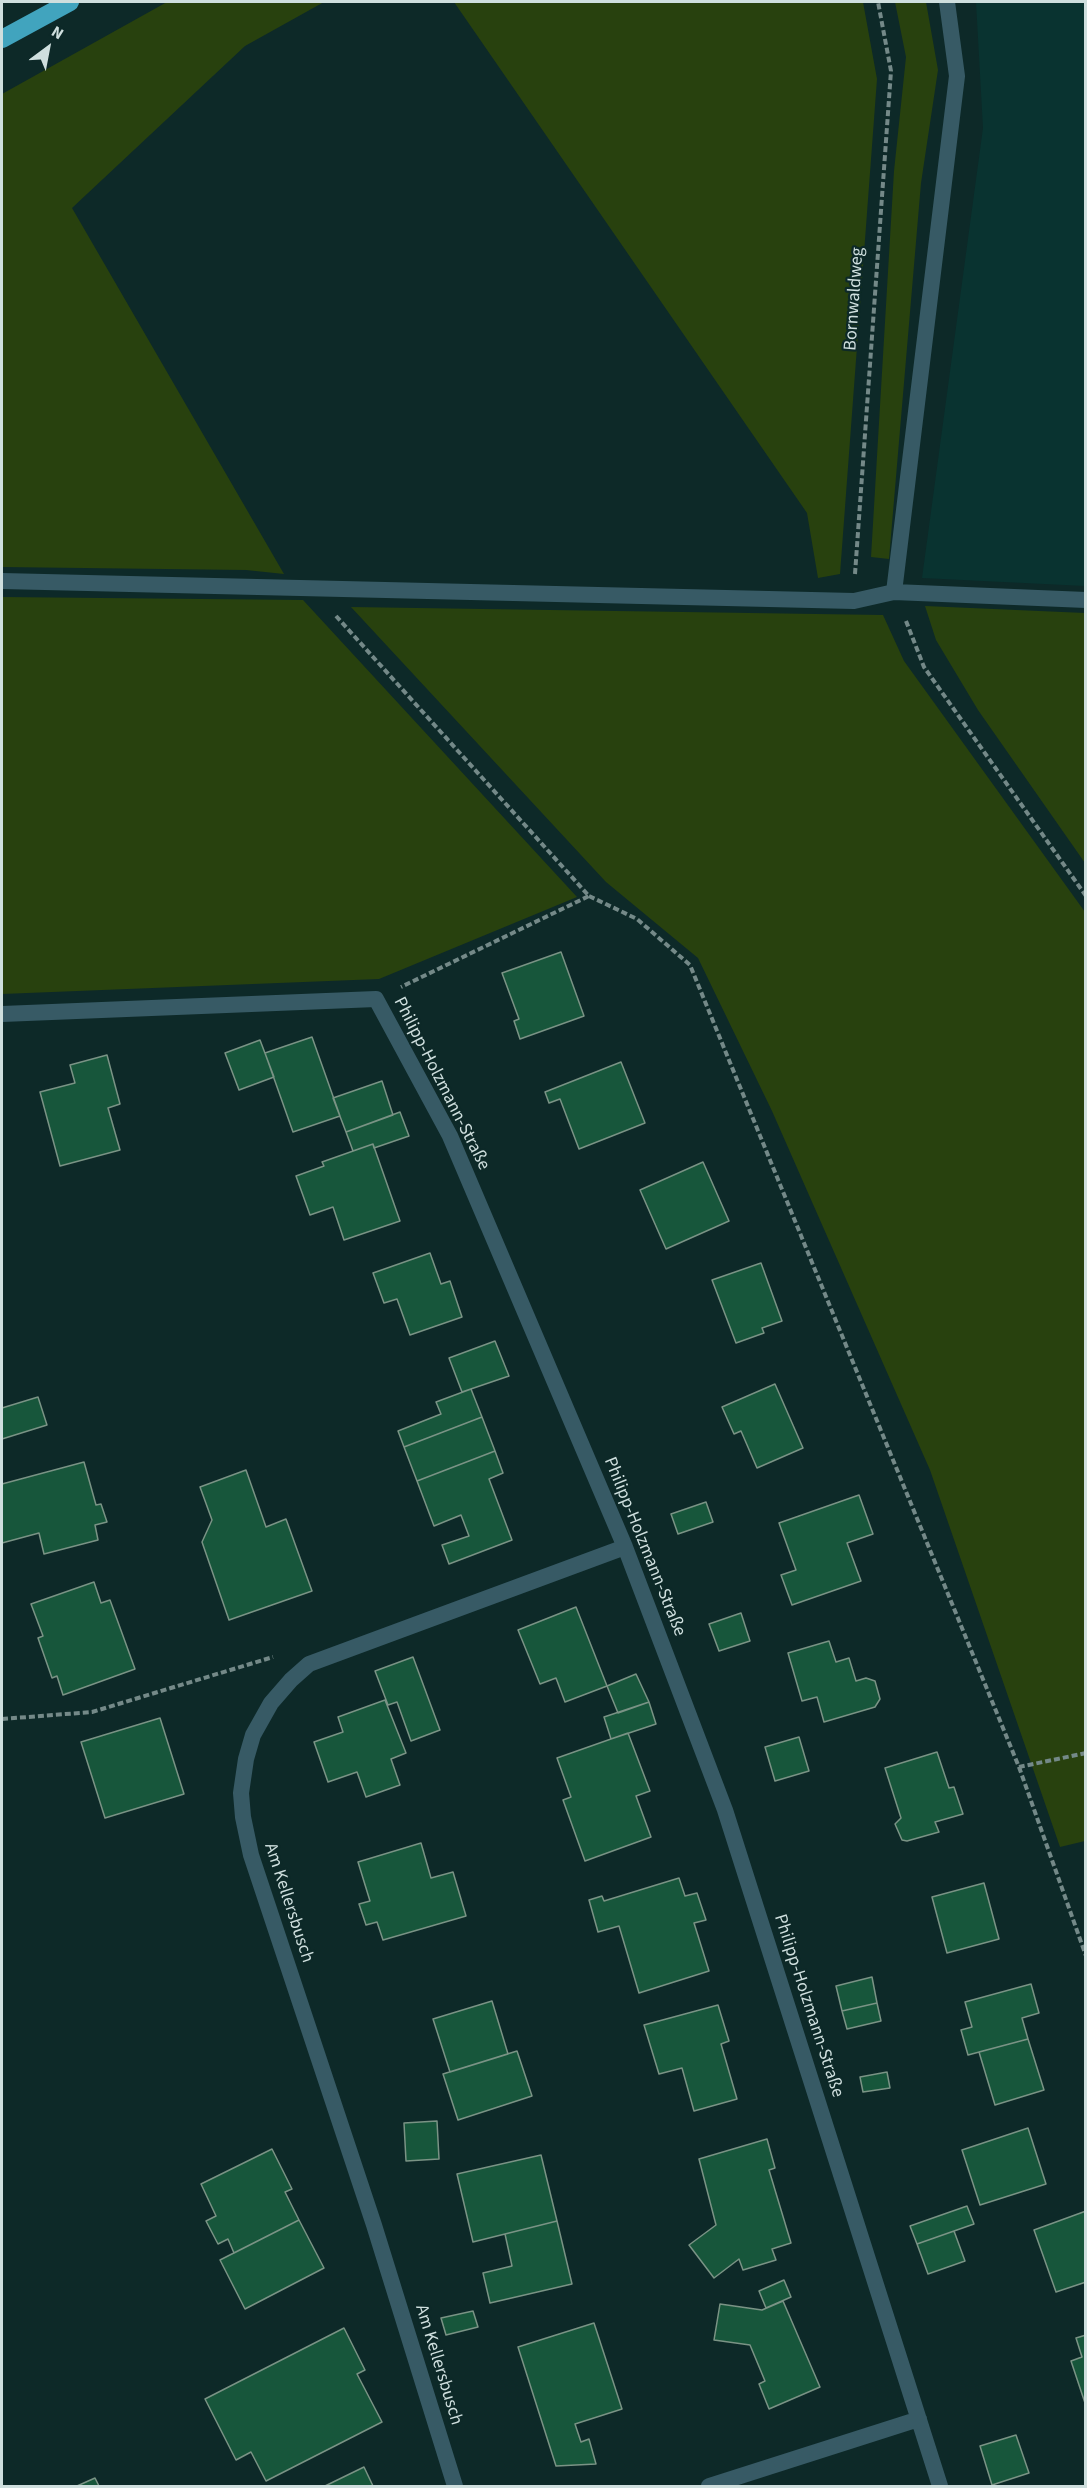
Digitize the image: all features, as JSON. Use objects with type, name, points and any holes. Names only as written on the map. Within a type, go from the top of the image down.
[{"type":"highway","points":[[2,39],[70,2]]},
{"type":"street","points":[[894,592],[957,76],[947,2]]},
{"type":"street","points":[[2,581],[854,601],[894,592],[1086,600]]},
{"type":"street","name":"Philipp-Holzmann-Straße","points":[[2,1014],[376,999],[450,1136],[625,1547],[725,1810],[940,2487]]},
{"type":"street","name":"Am Kellersbusch","points":[[455,2487],[374,2225],[251,1855],[243,1817],[241,1793],[246,1759],[253,1735],[271,1703],[309,1664],[625,1547]]},
{"type":"street","points":[[709,2487],[919,2419]]},
{"type":"path","name":"Bornwaldweg","points":[[854,601],[891,71],[878,2]]},
{"type":"path","points":[[310,587],[589,896],[637,919],[690,965],[1019,1767],[1086,1956]]},
{"type":"path","points":[[894,592],[924,667],[1086,896]]},
{"type":"path","points":[[376,999],[589,896]]},
{"type":"path","points":[[2,1719],[92,1712],[276,1656]]},
{"type":"path","points":[[1019,1767],[1086,1753]]},
{"type":"shaded area","points":[[976,2],[1085,2],[1085,586],[922,578],[983,128]]},
{"type":"green space","points":[[167,2],[324,2],[245,46],[72,208],[284,574],[246,570],[2,567],[2,94]]},
{"type":"green space","points":[[454,2],[863,2],[877,79],[840,574],[818,578],[807,513]]},
{"type":"green space","points":[[895,2],[926,2],[938,70],[921,183],[889,559],[871,557],[894,171],[906,57]]},
{"type":"green space","points":[[2,597],[303,600],[577,897],[379,979],[2,994]]},
{"type":"green space","points":[[925,606],[1085,613],[1085,863],[978,710],[936,640]]},
{"type":"green space","points":[[351,607],[883,615],[904,661],[1085,912],[1085,1841],[1060,1847],[930,1470],[772,1111],[698,958],[606,882]]},
{"type":"building","points":[[561,952],[584,1016],[520,1039],[514,1021],[519,1019],[502,973]]},
{"type":"building","points":[[312,1037],[340,1116],[293,1132],[265,1053]]},
{"type":"building","points":[[260,1040],[274,1077],[239,1090],[225,1053]]},
{"type":"building","points":[[107,1055],[120,1104],[108,1108],[120,1150],[60,1166],[40,1092],[75,1083],[70,1065]]},
{"type":"building","points":[[621,1062],[645,1123],[579,1149],[560,1099],[549,1103],[545,1092]]},
{"type":"building","points":[[382,1081],[393,1115],[346,1132],[333,1098]]},
{"type":"building","points":[[400,1112],[409,1136],[374,1148],[373,1144],[353,1151],[346,1132]]},
{"type":"building","points":[[373,1144],[400,1221],[344,1240],[333,1207],[310,1215],[296,1176],[324,1166],[322,1162]]},
{"type":"building","points":[[703,1162],[729,1221],[666,1249],[640,1190]]},
{"type":"building","points":[[430,1253],[441,1284],[450,1281],[462,1317],[410,1335],[397,1299],[384,1303],[373,1273]]},
{"type":"building","points":[[761,1263],[782,1321],[762,1328],[764,1333],[736,1343],[712,1280]]},
{"type":"building","points":[[495,1341],[509,1376],[462,1392],[449,1358]]},
{"type":"building","points":[[775,1384],[803,1448],[757,1468],[741,1431],[734,1434],[722,1407]]},
{"type":"building","points":[[471,1389],[482,1417],[404,1447],[398,1431],[441,1414],[436,1402]]},
{"type":"building","points":[[38,1397],[47,1425],[2,1439],[2,1408]]},
{"type":"building","points":[[482,1417],[495,1451],[417,1481],[404,1447]]},
{"type":"building","points":[[495,1451],[503,1473],[489,1479],[512,1540],[449,1564],[442,1545],[469,1536],[461,1515],[434,1526],[417,1481]]},
{"type":"building","points":[[84,1462],[96,1505],[101,1504],[107,1522],[95,1525],[98,1540],[44,1554],[39,1533],[2,1543],[2,1484]]},
{"type":"building","points":[[246,1470],[266,1527],[286,1519],[312,1591],[229,1620],[202,1542],[212,1520],[200,1487]]},
{"type":"building","points":[[859,1495],[873,1534],[847,1543],[861,1581],[792,1605],[781,1575],[796,1570],[779,1523]]},
{"type":"building","points":[[706,1502],[713,1522],[678,1534],[671,1514]]},
{"type":"building","points":[[94,1582],[101,1603],[110,1600],[135,1669],[63,1695],[57,1676],[52,1678],[38,1638],[43,1636],[31,1604]]},
{"type":"building","points":[[576,1607],[607,1686],[565,1702],[556,1678],[540,1684],[518,1630]]},
{"type":"building","points":[[741,1613],[750,1641],[719,1651],[709,1624]]},
{"type":"building","points":[[829,1641],[836,1662],[849,1658],[856,1681],[866,1678],[875,1681],[880,1699],[875,1707],[824,1722],[817,1697],[802,1701],[788,1653]]},
{"type":"building","points":[[413,1657],[440,1730],[411,1741],[397,1702],[388,1705],[375,1671]]},
{"type":"building","points":[[636,1674],[649,1702],[618,1713],[607,1686]]},
{"type":"building","points":[[385,1700],[406,1753],[391,1759],[400,1785],[366,1797],[357,1772],[328,1782],[314,1742],[343,1732],[338,1717]]},
{"type":"building","points":[[649,1702],[656,1724],[611,1739],[604,1717]]},
{"type":"building","points":[[160,1718],[184,1794],[105,1818],[81,1742]]},
{"type":"building","points":[[628,1733],[650,1791],[636,1796],[651,1837],[585,1861],[563,1800],[571,1797],[557,1758]]},
{"type":"building","points":[[799,1737],[809,1771],[775,1781],[765,1747]]},
{"type":"building","points":[[937,1752],[949,1788],[954,1787],[963,1814],[935,1822],[939,1832],[907,1841],[902,1840],[895,1824],[901,1818],[885,1768]]},
{"type":"building","points":[[421,1843],[431,1878],[453,1872],[466,1916],[383,1940],[377,1922],[366,1925],[359,1904],[370,1901],[358,1862]]},
{"type":"building","points":[[679,1878],[685,1896],[697,1893],[706,1920],[694,1923],[709,1971],[639,1993],[619,1926],[598,1932],[589,1900],[602,1896],[604,1901]]},
{"type":"building","points":[[984,1883],[999,1939],[947,1953],[932,1897]]},
{"type":"building","points":[[872,1977],[877,2003],[842,2011],[836,1986]]},
{"type":"building","points":[[1031,1984],[1039,2013],[1022,2018],[1028,2039],[968,2055],[961,2030],[972,2027],[965,2002]]},
{"type":"building","points":[[492,2001],[508,2054],[450,2072],[433,2019]]},
{"type":"building","points":[[877,2003],[881,2021],[847,2029],[842,2011]]},
{"type":"building","points":[[718,2005],[729,2041],[721,2044],[737,2099],[694,2111],[682,2068],[659,2074],[644,2025]]},
{"type":"building","points":[[1028,2039],[1044,2090],[995,2105],[979,2052]]},
{"type":"building","points":[[517,2051],[532,2096],[458,2120],[443,2074]]},
{"type":"building","points":[[887,2072],[890,2088],[863,2092],[860,2077]]},
{"type":"building","points":[[437,2121],[439,2159],[406,2161],[404,2123]]},
{"type":"building","points":[[1028,2128],[1046,2184],[980,2205],[962,2150]]},
{"type":"building","points":[[767,2139],[775,2168],[769,2170],[791,2243],[772,2249],[776,2260],[743,2270],[739,2259],[714,2278],[689,2245],[716,2225],[699,2159]]},
{"type":"building","points":[[272,2149],[292,2189],[285,2192],[299,2220],[234,2253],[228,2239],[218,2244],[206,2221],[216,2216],[201,2184]]},
{"type":"building","points":[[541,2155],[557,2221],[473,2242],[457,2174]]},
{"type":"building","points":[[967,2206],[974,2224],[917,2244],[910,2226]]},
{"type":"building","points":[[1086,2211],[1086,2282],[1056,2292],[1034,2230]]},
{"type":"building","points":[[299,2220],[324,2268],[245,2309],[220,2260]]},
{"type":"building","points":[[557,2221],[572,2284],[490,2303],[483,2273],[512,2266],[505,2234]]},
{"type":"building","points":[[954,2231],[965,2261],[928,2274],[917,2244]]},
{"type":"building","points":[[784,2280],[791,2297],[766,2308],[759,2291]]},
{"type":"building","points":[[783,2301],[820,2387],[769,2409],[759,2384],[765,2381],[750,2345],[714,2340],[720,2304],[762,2310]]},
{"type":"building","points":[[473,2311],[478,2327],[446,2335],[441,2318]]},
{"type":"building","points":[[594,2323],[622,2409],[575,2424],[581,2442],[589,2439],[596,2464],[556,2466],[518,2347]]},
{"type":"building","points":[[344,2328],[365,2370],[357,2374],[382,2422],[266,2481],[251,2452],[236,2460],[205,2399]]},
{"type":"building","points":[[1086,2335],[1086,2406],[1071,2361],[1082,2357],[1076,2338]]},
{"type":"building","points":[[1016,2435],[1029,2473],[992,2485],[980,2446]]},
{"type":"building","points":[[364,2467],[373,2486],[325,2486]]},
{"type":"building","points":[[95,2478],[99,2486],[77,2486]]}]
